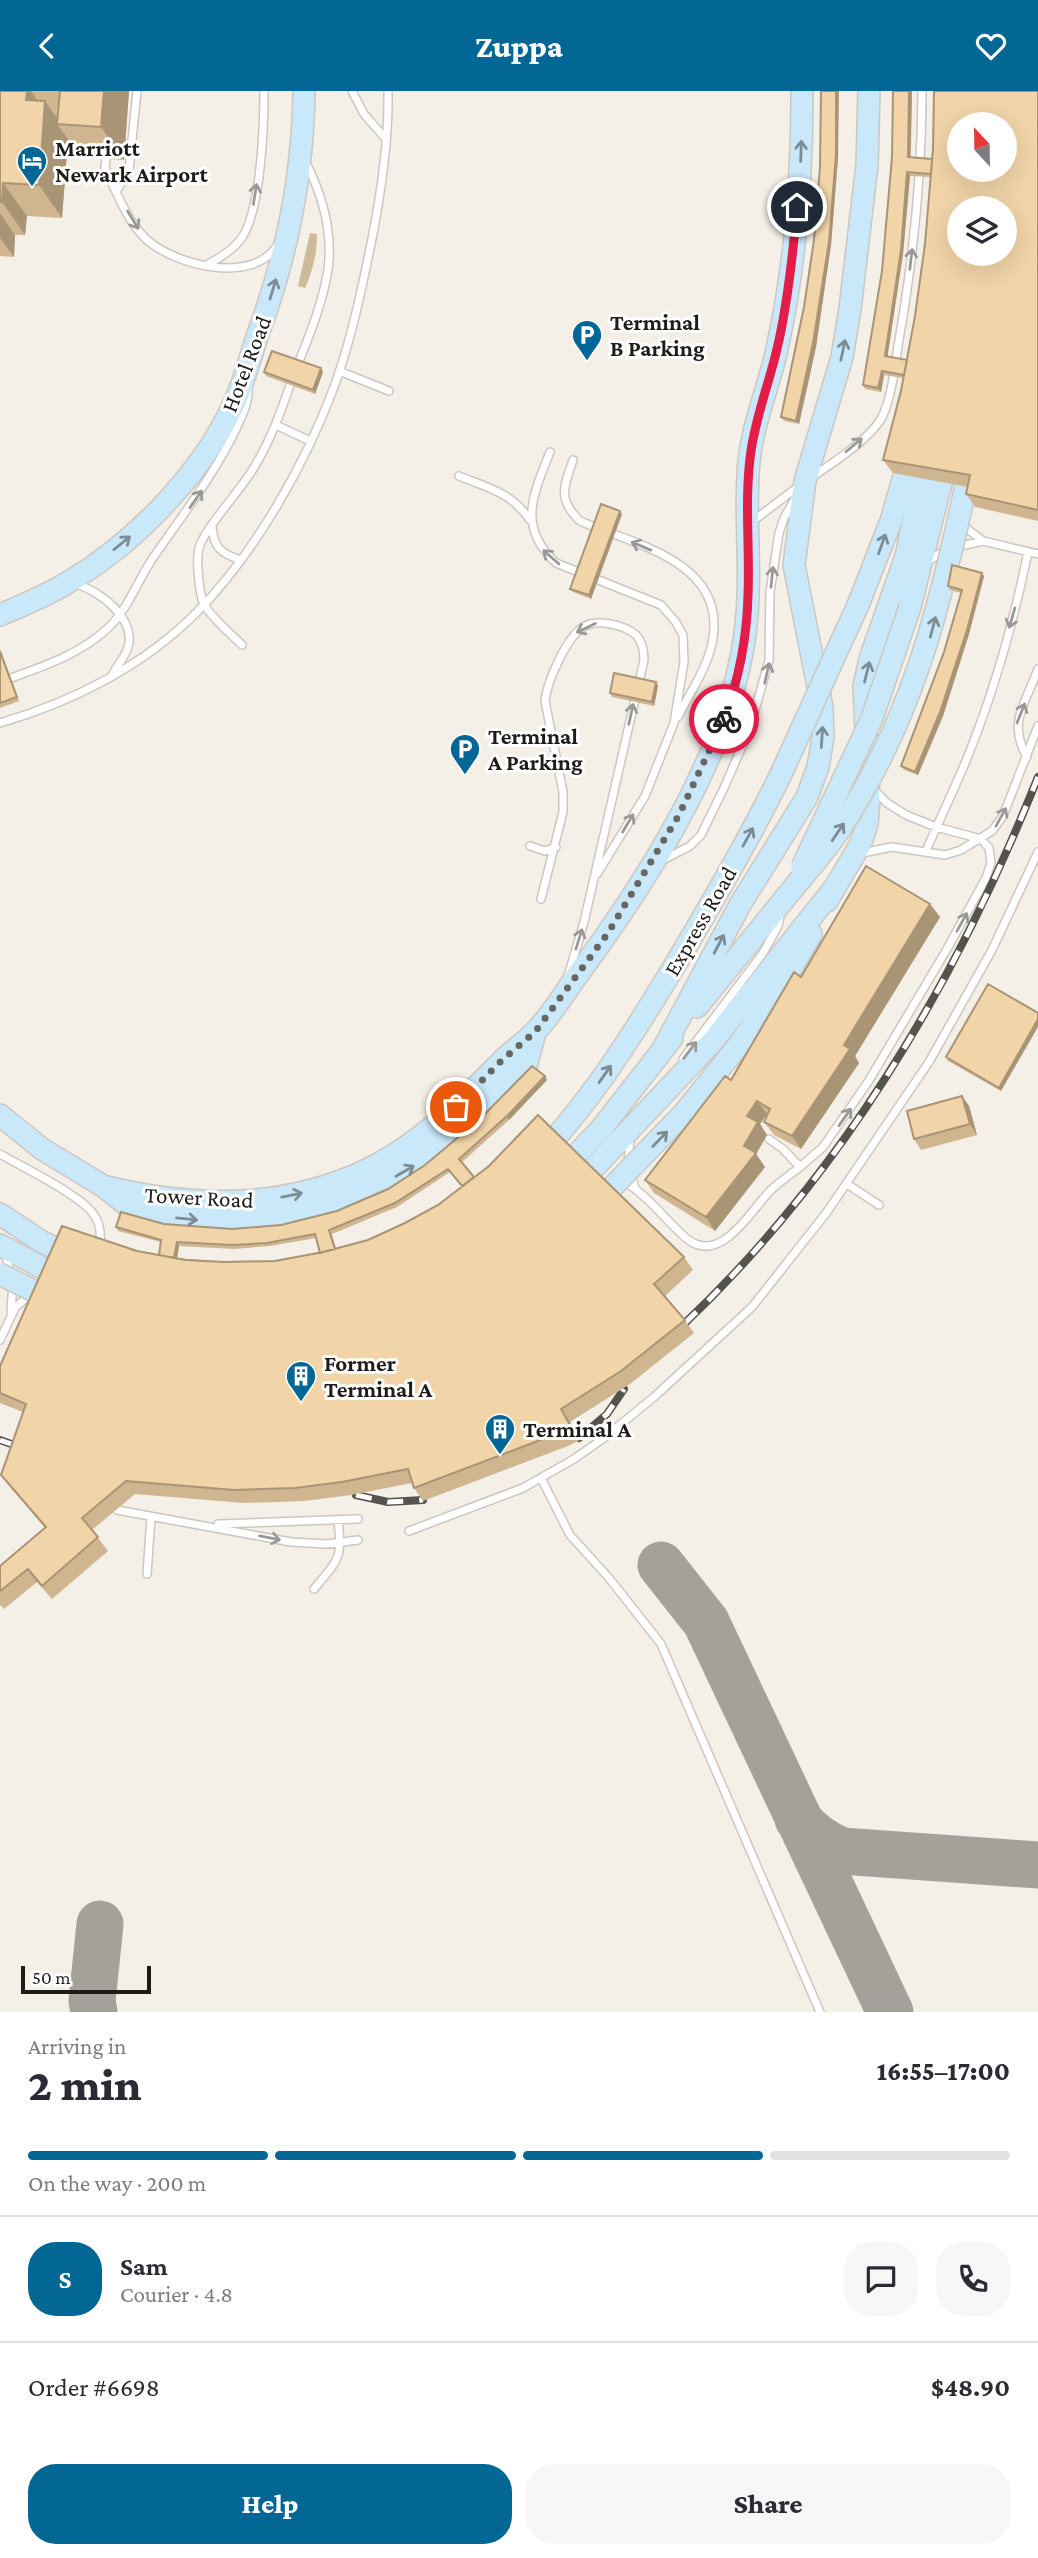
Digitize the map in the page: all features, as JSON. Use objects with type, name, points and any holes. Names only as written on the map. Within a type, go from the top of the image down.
[{"type":"street","name":"Hotel Road","points":[[0,615],[67,583],[116,548],[167,502],[198,463],[227,418],[246,371],[274,286],[289,223],[300,151],[304,91]]},
{"type":"street","name":"Tower Road","points":[[3,1119],[41,1149],[103,1186],[178,1200],[222,1202],[270,1199],[334,1184],[376,1165],[428,1133],[502,1060],[535,1032],[614,924],[648,870],[698,777],[725,715],[734,684],[742,654],[748,609],[746,525],[751,452],[778,346],[792,264],[800,171],[802,91]]},
{"type":"street","points":[[664,1048],[741,903],[807,797],[818,767],[823,737],[822,706],[794,565],[805,481],[837,377],[848,322],[864,195],[869,91]]},
{"type":"street","name":"Express Road","points":[[523,1173],[564,1128],[610,1067],[660,990],[734,864],[782,774],[858,605],[928,492],[934,430],[928,492]]},
{"type":"street","points":[[545,1186],[586,1146],[790,892],[842,825],[863,791],[899,721],[930,639],[971,461]]},
{"type":"street","points":[[790,892],[872,718],[920,570],[928,492]]},
{"type":"street","points":[[578,1221],[677,1120],[738,1046],[793,967],[852,858],[867,824],[864,686],[870,659],[928,492]]},
{"type":"street","points":[[559,1204],[594,1177],[634,1124],[728,1023],[832,891]]},
{"type":"street","points":[[0,1214],[57,1249],[100,1257]]},
{"type":"street","points":[[0,1246],[48,1281],[82,1288]]},
{"type":"street","points":[[0,1275],[74,1312]]},
{"type":"lane","points":[[116,192],[130,170],[137,91]]},
{"type":"lane","points":[[205,266],[225,254],[242,237],[252,217],[264,115],[264,91]]},
{"type":"lane","points":[[352,91],[364,114],[385,139]]},
{"type":"lane","points":[[0,723],[69,698],[111,677],[157,647],[204,605],[241,560],[269,518],[310,440],[339,371],[364,281],[382,187],[388,91]]},
{"type":"lane","points":[[746,525],[831,464],[867,434],[883,416],[908,293],[918,199],[922,91]]},
{"type":"lane","points":[[242,645],[204,605],[198,570],[199,548],[212,525],[241,489],[261,457],[307,341],[329,260],[327,225],[319,189],[300,151]]},
{"type":"lane","points":[[106,159],[105,168],[116,192],[146,240],[186,261],[218,269],[240,267],[259,260],[274,250],[289,223]]},
{"type":"lane","points":[[0,682],[45,666],[81,648],[110,626],[223,457],[249,401],[246,371]]},
{"type":"lane","points":[[339,371],[389,391]]},
{"type":"lane","points":[[275,425],[310,440]]},
{"type":"lane","points":[[550,452],[533,499],[531,520],[534,536],[556,563],[661,605],[675,621],[683,635],[684,662],[674,723]]},
{"type":"lane","points":[[573,460],[563,491],[571,512],[580,521],[675,561],[699,581],[713,609],[713,638],[704,666],[674,723],[645,796],[593,881]]},
{"type":"lane","points":[[459,477],[503,493],[520,505],[531,520]]},
{"type":"lane","points":[[648,870],[690,846],[701,835],[742,748],[758,705],[769,660],[771,580],[779,533],[784,518],[805,481]]},
{"type":"lane","points":[[953,516],[983,541],[1038,554]]},
{"type":"lane","points":[[212,525],[217,548],[226,555],[241,560]]},
{"type":"lane","points":[[920,570],[928,561],[947,549],[983,541]]},
{"type":"lane","points":[[926,851],[964,767],[983,715],[1028,552]]},
{"type":"lane","points":[[67,583],[106,598],[129,633],[128,649],[111,677]]},
{"type":"lane","points":[[541,899],[563,812],[563,792],[545,701],[546,690],[575,634],[585,626],[598,622],[622,627],[635,635],[644,647],[645,660],[584,922],[562,996]]},
{"type":"lane","points":[[1027,757],[1016,733],[1017,722],[1038,669]]},
{"type":"lane","points":[[852,858],[892,846],[939,854],[953,853],[981,839],[992,831],[1003,816],[1038,726]]},
{"type":"lane","points":[[594,1177],[635,1188],[687,1239],[707,1245],[730,1237],[771,1190],[823,1147],[868,1083],[980,890],[989,870],[991,855],[981,839],[936,827],[896,810],[874,791],[868,778]]},
{"type":"lane","points":[[530,846],[545,852],[556,847]]},
{"type":"lane","points":[[409,1531],[490,1501],[541,1478],[604,1439],[727,1332],[780,1275],[847,1184],[940,1044],[1035,869],[1038,852]]},
{"type":"lane","points":[[635,1188],[628,1163],[634,1124],[763,953],[778,926],[790,892]]},
{"type":"lane","points":[[769,1139],[789,1154],[800,1167]]},
{"type":"lane","points":[[0,1154],[60,1189],[94,1213],[100,1228],[100,1257]]},
{"type":"lane","points":[[847,1184],[879,1205]]},
{"type":"lane","points":[[0,1246],[9,1261],[13,1280],[13,1306],[0,1339]]},
{"type":"lane","points":[[10,1317],[27,1296],[48,1281]]},
{"type":"lane","points":[[541,1478],[570,1535],[609,1578],[661,1644],[820,2012]]},
{"type":"lane","points":[[117,1510],[292,1542],[358,1541]]},
{"type":"lane","points":[[146,1574],[151,1517]]},
{"type":"lane","points":[[203,1524],[358,1519]]},
{"type":"lane","points":[[314,1588],[338,1558],[341,1543],[338,1521]]},
{"type":"shaded area","points":[[310,233],[317,234],[316,248],[305,288],[298,286]]},
{"type":"building","points":[[0,91],[27,91],[26,100],[45,101],[39,185],[3,183],[2,202],[0,202]]},
{"type":"building","points":[[60,91],[104,91],[101,127],[57,124]]},
{"type":"building","points":[[821,91],[836,91],[836,154],[829,242],[813,343],[796,421],[781,417],[804,307],[814,240],[820,167]]},
{"type":"building","points":[[893,91],[909,91],[908,157],[932,159],[931,174],[907,172],[901,250],[885,356],[907,360],[904,375],[882,371],[878,388],[863,385],[882,271],[892,157]]},
{"type":"building","points":[[934,91],[1038,91],[1038,510],[966,494],[970,475],[883,460],[901,391],[925,244],[933,149]]},
{"type":"building","points":[[272,351],[321,368],[313,390],[264,372]]},
{"type":"building","points":[[601,504],[620,511],[589,595],[570,589]]},
{"type":"building","points":[[952,565],[982,573],[967,630],[940,712],[915,772],[901,766],[944,652],[962,590],[948,586]]},
{"type":"building","points":[[0,652],[17,697],[0,703]]},
{"type":"building","points":[[614,673],[656,682],[652,702],[610,693]]},
{"type":"building","points":[[866,866],[930,904],[844,1045],[850,1049],[792,1136],[764,1122],[770,1109],[757,1101],[747,1116],[758,1122],[744,1146],[756,1153],[706,1217],[645,1180],[725,1076],[731,1080],[794,972],[801,977]]},
{"type":"building","points":[[988,984],[1038,1013],[1038,1019],[999,1088],[946,1057]]},
{"type":"building","points":[[532,1066],[545,1076],[507,1116],[459,1159],[474,1177],[462,1186],[448,1169],[395,1203],[329,1230],[335,1249],[320,1253],[315,1234],[267,1243],[232,1245],[177,1242],[174,1258],[159,1255],[161,1240],[116,1227],[121,1212],[164,1224],[232,1229],[281,1225],[337,1211],[388,1189],[425,1165],[481,1118]]},
{"type":"building","points":[[962,1096],[970,1124],[914,1139],[907,1111]]},
{"type":"building","name":"Former Terminal A","points":[[538,1115],[684,1257],[654,1284],[685,1320],[621,1371],[561,1409],[571,1427],[414,1488],[408,1469],[295,1488],[234,1490],[126,1481],[82,1518],[98,1537],[42,1586],[28,1569],[0,1591],[0,1566],[46,1527],[1,1475],[26,1404],[0,1393],[0,1366],[62,1226],[137,1251],[186,1260],[275,1261],[323,1252],[368,1240],[438,1205],[489,1166]]},
{"type":"taxiway","points":[[661,1565],[706,1622],[890,2012]]},
{"type":"taxiway","points":[[798,1819],[818,1838],[842,1851],[1038,1865]]},
{"type":"taxiway","points":[[94,2012],[92,2001],[100,1924]]},
{"type":"railway","points":[[685,1323],[743,1264],[796,1202],[846,1137],[891,1069],[933,999],[971,927],[1038,777]]},
{"type":"railway","points":[[579,1438],[607,1414],[624,1389]]},
{"type":"railway","points":[[0,1440],[31,1451]]},
{"type":"railway","points":[[356,1495],[388,1502],[423,1500]]},
{"type":"way so far","points":[[456,1107],[502,1060],[535,1032],[608,933],[679,815],[724,719]]},
{"type":"place","name":"Marriott Newark Airport","points":[[32,188]]},
{"type":"place","name":"Terminal B Parking","points":[[587,362]]},
{"type":"place","name":"Terminal A Parking","points":[[465,776]]},
{"type":"place","name":"Former Terminal A","points":[[301,1403]]},
{"type":"place","name":"Terminal A","points":[[500,1456]]},
{"type":"route","points":[[724,719],[742,654],[748,609],[746,525],[751,452],[778,346],[789,285],[797,207]]}]
